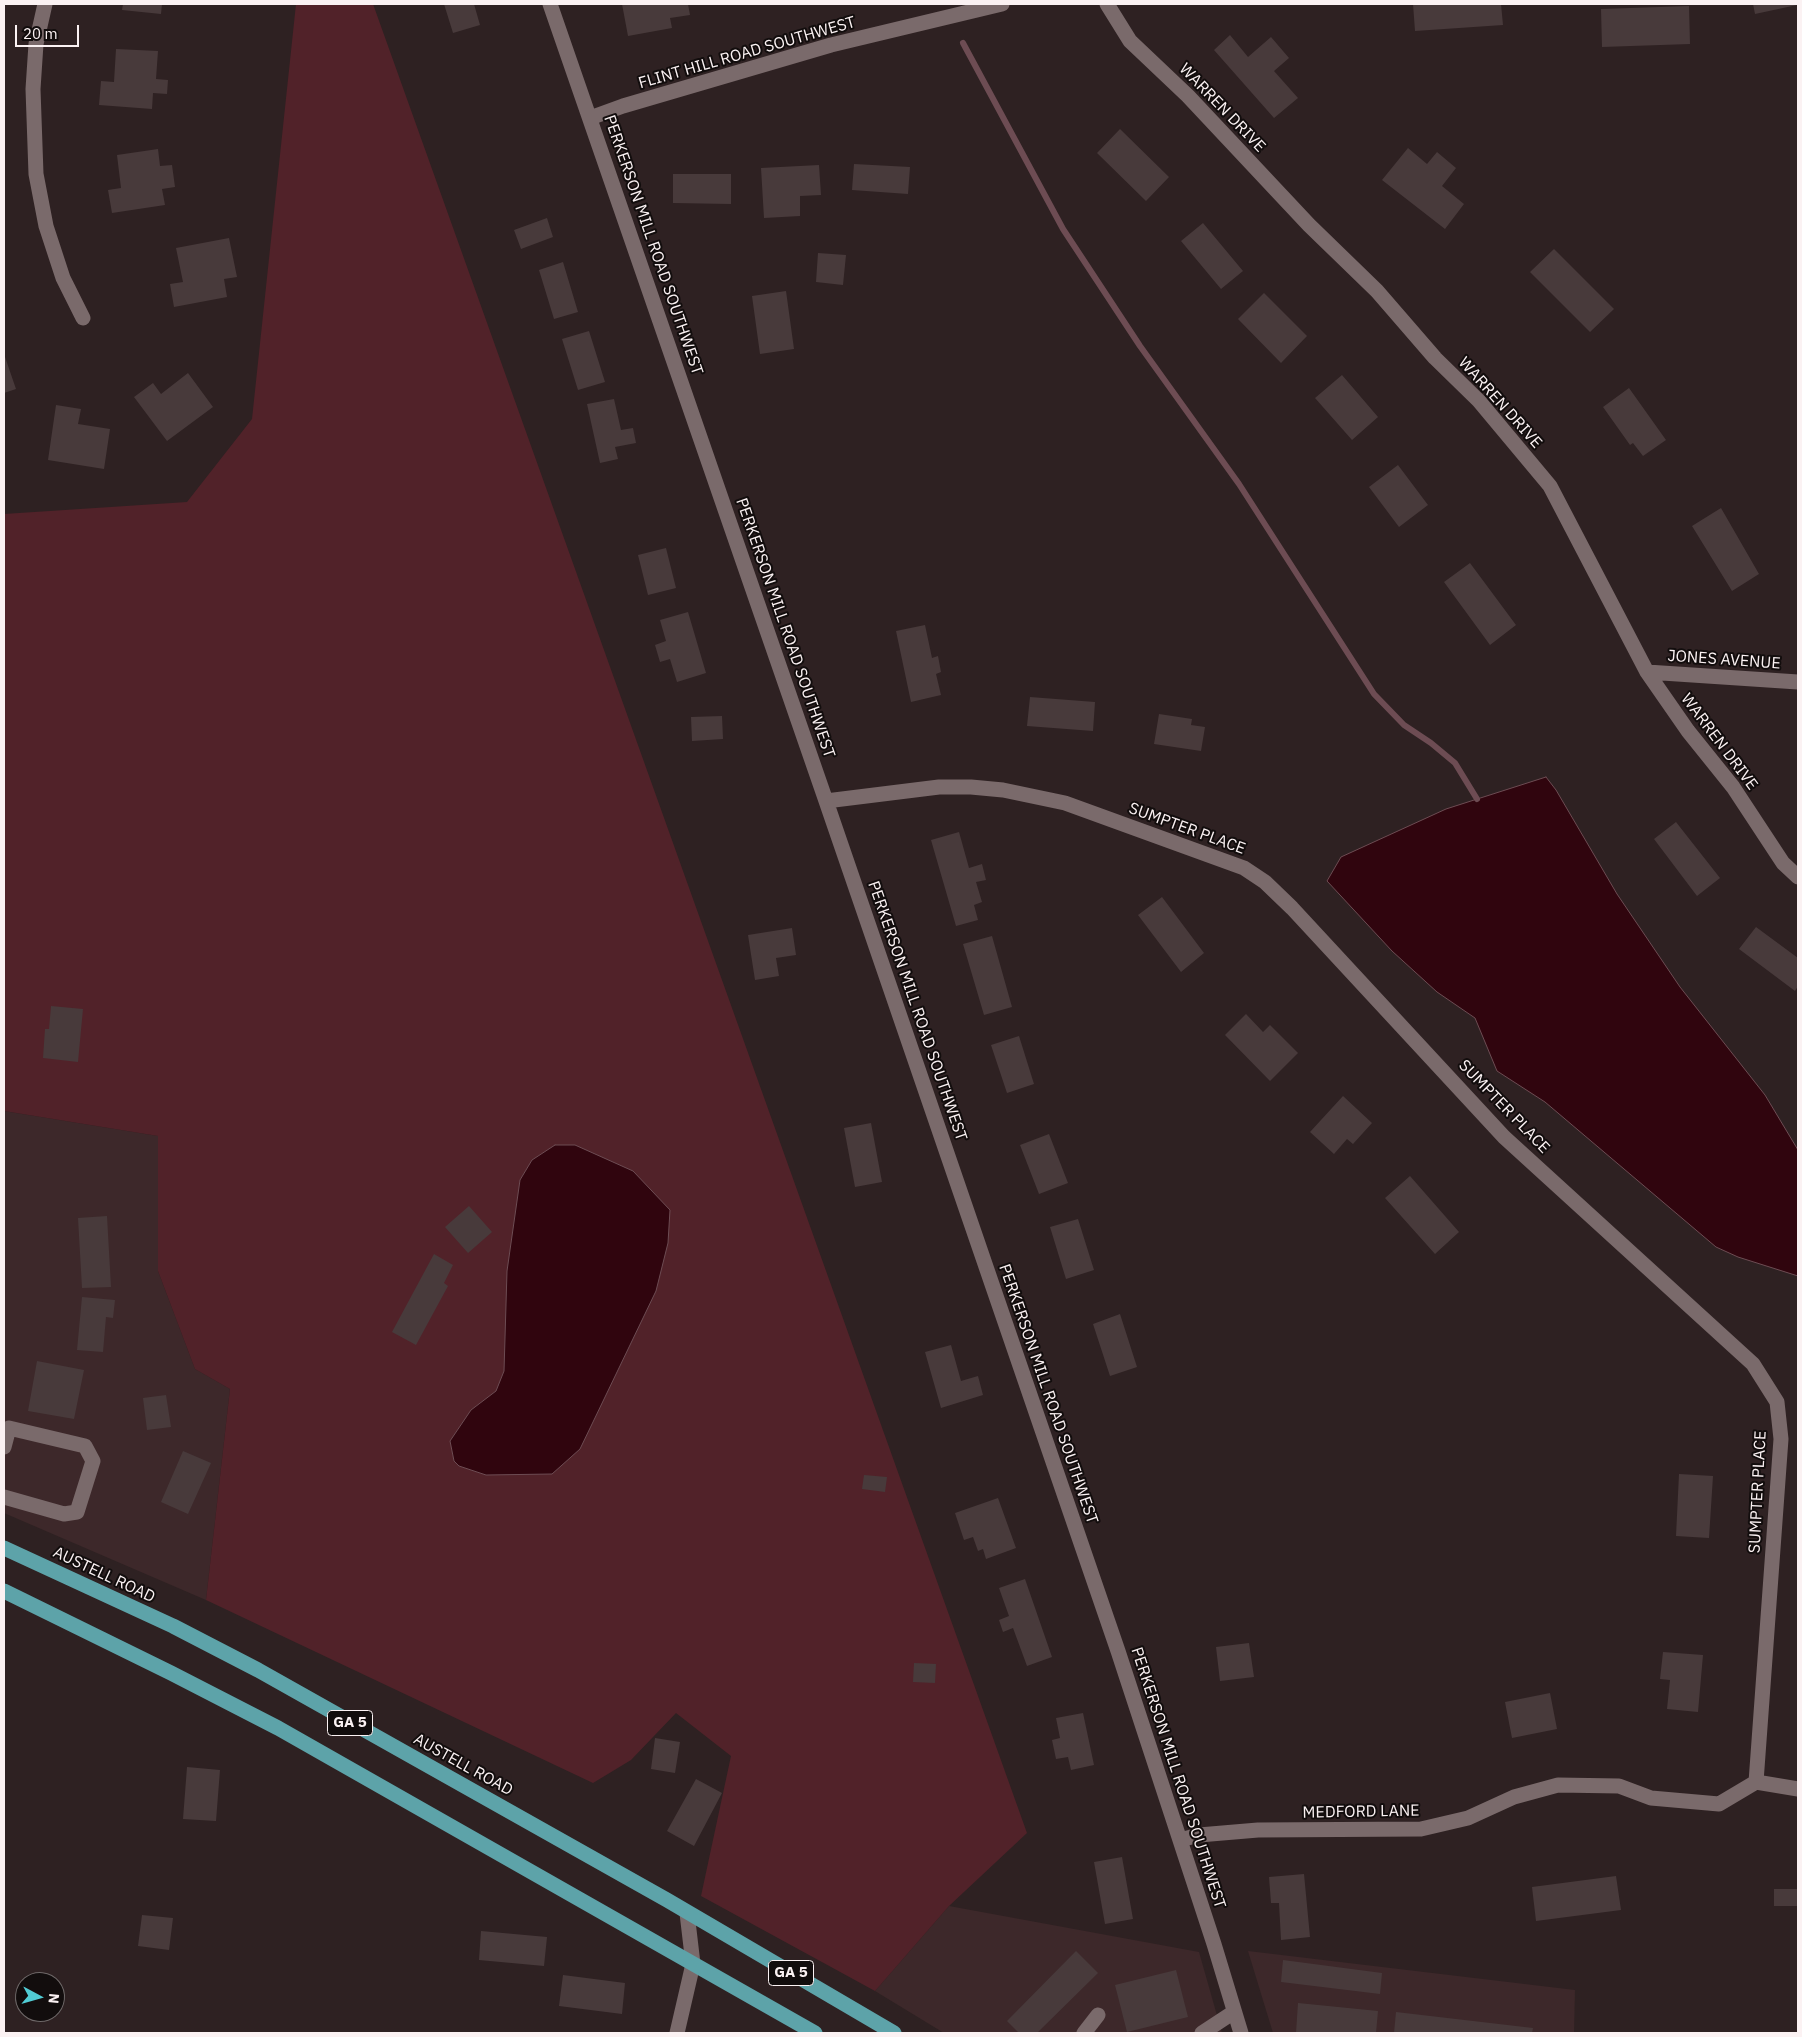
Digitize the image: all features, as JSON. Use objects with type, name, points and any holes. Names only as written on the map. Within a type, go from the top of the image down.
[{"type":"main road","name":"AUSTELL ROAD","points":[[4,1548],[173,1626],[258,1670],[667,1900],[894,2033]]},
{"type":"main road","name":"GA 5","points":[[4,1591],[278,1728],[815,2033]]},
{"type":"street","points":[[45,4],[36,44],[33,88],[36,174],[46,226],[63,278],[83,318]]},
{"type":"street","name":"PERKERSON MILL ROAD SOUTHWEST","points":[[550,4],[1118,1651],[1241,2033]]},
{"type":"street","name":"FLINT HILL ROAD SOUTHWEST","points":[[590,118],[622,106],[831,45],[1002,4]]},
{"type":"street","name":"WARREN DRIVE","points":[[1107,4],[1130,41],[1188,96],[1308,225],[1377,291],[1434,358],[1479,402],[1550,486],[1647,672],[1688,732],[1733,787],[1783,864],[1798,877]]},
{"type":"street","name":"JONES AVENUE","points":[[1647,672],[1798,682]]},
{"type":"street","name":"SUMPTER PLACE","points":[[826,801],[939,787],[1003,790],[1065,804],[1244,868],[1265,882],[1292,908],[1504,1137],[1753,1364],[1777,1402],[1781,1439],[1756,1782]]},
{"type":"street","points":[[4,1447],[8,1428],[85,1446],[93,1461],[77,1512],[64,1514],[4,1497]]},
{"type":"street","points":[[1756,1782],[1798,1789]]},
{"type":"street","name":"MEDFORD LANE","points":[[1180,1840],[1200,1835],[1258,1830],[1344,1831],[1421,1829],[1468,1818],[1514,1797],[1558,1785],[1619,1786],[1651,1798],[1719,1804],[1756,1782]]},
{"type":"street","points":[[677,2033],[693,1964],[687,1913]]},
{"type":"street","points":[[1201,2033],[1234,2012]]},
{"type":"street","points":[[1084,2033],[1098,2015]]},
{"type":"shaded area","points":[[296,4],[373,4],[1027,1833],[949,1906],[875,1991],[701,1896],[731,1756],[676,1713],[631,1760],[593,1783],[206,1600],[230,1389],[195,1369],[158,1271],[158,1136],[4,1111],[4,514],[187,502],[252,419]]},
{"type":"shaded area","points":[[1546,777],[1556,790],[1617,894],[1680,987],[1765,1095],[1798,1150],[1798,1276],[1738,1257],[1716,1247],[1545,1102],[1497,1071],[1475,1018],[1437,992],[1392,951],[1327,881],[1341,857],[1446,809]]},
{"type":"shaded area","points":[[4,1111],[158,1136],[158,1271],[195,1369],[230,1389],[206,1600],[4,1513]]},
{"type":"shaded area","points":[[555,1145],[575,1145],[633,1171],[670,1210],[668,1243],[656,1291],[580,1449],[552,1474],[486,1475],[459,1466],[454,1461],[450,1441],[471,1410],[496,1391],[504,1371],[507,1271],[520,1180],[532,1160]]},
{"type":"shaded area","points":[[949,1906],[1199,1952],[1222,2033],[944,2033],[875,1991]]},
{"type":"shaded area","points":[[1248,1951],[1575,1990],[1574,2033],[1273,2033]]},
{"type":"building","points":[[123,4],[162,4],[161,14],[122,10]]},
{"type":"building","points":[[444,4],[474,4],[480,25],[453,33]]},
{"type":"building","points":[[622,4],[688,4],[690,15],[670,18],[672,28],[628,36]]},
{"type":"building","points":[[1413,4],[1501,4],[1503,25],[1415,31]]},
{"type":"building","points":[[1753,4],[1797,4],[1797,5],[1755,14]]},
{"type":"building","points":[[1689,6],[1690,44],[1602,47],[1601,9]]},
{"type":"building","points":[[1230,35],[1248,57],[1271,37],[1289,58],[1274,71],[1298,98],[1274,118],[1214,50]]},
{"type":"building","points":[[116,49],[158,51],[156,79],[168,80],[167,94],[153,93],[152,109],[99,105],[101,81],[114,82]]},
{"type":"building","points":[[1120,129],[1169,177],[1146,201],[1097,153]]},
{"type":"building","points":[[1408,148],[1427,164],[1437,152],[1456,168],[1442,186],[1464,204],[1445,229],[1382,180]]},
{"type":"building","points":[[158,149],[160,166],[172,165],[175,187],[162,189],[165,205],[112,213],[108,190],[121,188],[117,155]]},
{"type":"building","points":[[854,164],[910,167],[908,194],[852,190]]},
{"type":"building","points":[[819,165],[821,195],[800,196],[800,216],[764,218],[761,168]]},
{"type":"building","points":[[673,174],[731,174],[731,204],[673,203]]},
{"type":"building","points":[[547,218],[553,237],[521,249],[514,230]]},
{"type":"building","points":[[1203,223],[1243,271],[1221,289],[1181,241]]},
{"type":"building","points":[[229,238],[237,277],[224,279],[227,297],[174,307],[170,284],[183,282],[176,248]]},
{"type":"building","points":[[1554,249],[1614,309],[1590,332],[1530,272]]},
{"type":"building","points":[[818,253],[846,255],[843,285],[816,282]]},
{"type":"building","points":[[563,262],[578,312],[554,319],[539,270]]},
{"type":"building","points":[[786,291],[794,349],[760,354],[752,296]]},
{"type":"building","points":[[1264,293],[1307,336],[1281,363],[1238,319]]},
{"type":"building","points":[[589,331],[605,382],[578,390],[562,339]]},
{"type":"building","points":[[4,354],[16,389],[4,393]]},
{"type":"building","points":[[188,373],[213,407],[167,441],[134,397],[153,383],[161,394]]},
{"type":"building","points":[[1342,375],[1378,417],[1352,440],[1315,398]]},
{"type":"building","points":[[1629,388],[1666,440],[1643,456],[1633,443],[1630,445],[1603,407]]},
{"type":"building","points":[[614,399],[621,430],[633,428],[636,443],[615,447],[618,459],[600,463],[587,404]]},
{"type":"building","points":[[56,405],[81,409],[78,424],[110,429],[104,469],[48,460]]},
{"type":"building","points":[[1398,465],[1428,505],[1399,527],[1369,487]]},
{"type":"building","points":[[1721,508],[1759,574],[1732,591],[1692,526]]},
{"type":"building","points":[[666,548],[676,588],[648,595],[638,555]]},
{"type":"building","points":[[1470,563],[1516,625],[1490,645],[1444,582]]},
{"type":"building","points":[[688,612],[706,673],[677,682],[670,659],[660,662],[655,645],[666,641],[660,620]]},
{"type":"building","points":[[925,625],[932,658],[938,656],[941,672],[936,674],[941,695],[911,702],[896,631]]},
{"type":"building","points":[[1030,697],[1095,702],[1093,731],[1027,726]]},
{"type":"building","points":[[1159,714],[1192,719],[1191,725],[1205,727],[1201,751],[1154,744]]},
{"type":"building","points":[[722,716],[723,739],[692,741],[691,717]]},
{"type":"building","points":[[1676,822],[1720,878],[1697,896],[1654,839]]},
{"type":"building","points":[[959,832],[969,868],[982,864],[986,880],[976,882],[982,902],[974,905],[978,920],[956,926],[931,840]]},
{"type":"building","points":[[1162,897],[1204,953],[1181,972],[1138,915]]},
{"type":"building","points":[[1756,927],[1798,958],[1798,986],[1795,991],[1739,949]]},
{"type":"building","points":[[792,928],[796,955],[776,958],[779,976],[755,980],[748,935]]},
{"type":"building","points":[[992,936],[1012,1007],[984,1015],[963,944]]},
{"type":"building","points":[[51,1006],[83,1009],[78,1062],[43,1058],[45,1029],[49,1029]]},
{"type":"building","points":[[1246,1014],[1263,1032],[1270,1025],[1298,1053],[1270,1081],[1225,1035]]},
{"type":"building","points":[[1019,1036],[1034,1084],[1007,1093],[991,1045]]},
{"type":"building","points":[[1343,1096],[1372,1123],[1353,1144],[1347,1139],[1334,1154],[1310,1132]]},
{"type":"building","points":[[871,1123],[882,1182],[855,1187],[844,1128]]},
{"type":"building","points":[[1049,1134],[1068,1183],[1039,1194],[1020,1145]]},
{"type":"building","points":[[1410,1176],[1459,1232],[1435,1254],[1385,1198]]},
{"type":"building","points":[[469,1206],[492,1232],[468,1253],[445,1227]]},
{"type":"building","points":[[107,1216],[111,1287],[82,1288],[78,1218]]},
{"type":"building","points":[[1078,1219],[1094,1270],[1066,1279],[1050,1227]]},
{"type":"building","points":[[434,1254],[453,1265],[444,1283],[448,1286],[416,1345],[392,1332]]},
{"type":"building","points":[[82,1297],[115,1300],[113,1318],[106,1317],[103,1352],[77,1350]]},
{"type":"building","points":[[1120,1314],[1137,1367],[1110,1376],[1093,1324]]},
{"type":"building","points":[[951,1345],[961,1381],[978,1376],[983,1395],[941,1408],[925,1352]]},
{"type":"building","points":[[37,1361],[84,1370],[74,1419],[28,1411]]},
{"type":"building","points":[[166,1395],[171,1427],[147,1430],[143,1398]]},
{"type":"building","points":[[183,1451],[211,1463],[188,1514],[161,1502]]},
{"type":"building","points":[[1679,1474],[1713,1476],[1709,1538],[1676,1536]]},
{"type":"building","points":[[864,1475],[887,1477],[885,1492],[862,1489]]},
{"type":"building","points":[[998,1498],[1016,1548],[986,1559],[983,1549],[978,1551],[973,1537],[964,1540],[955,1513]]},
{"type":"building","points":[[1025,1579],[1052,1657],[1027,1666],[1013,1628],[1003,1632],[999,1620],[1009,1616],[999,1588]]},
{"type":"building","points":[[1249,1643],[1254,1677],[1220,1681],[1216,1647]]},
{"type":"building","points":[[1663,1652],[1703,1655],[1698,1712],[1667,1709],[1670,1680],[1660,1679]]},
{"type":"building","points":[[914,1663],[936,1664],[935,1683],[913,1682]]},
{"type":"building","points":[[1550,1693],[1557,1729],[1512,1738],[1505,1702]]},
{"type":"building","points":[[1083,1713],[1094,1765],[1071,1770],[1068,1757],[1056,1759],[1052,1740],[1060,1738],[1056,1718]]},
{"type":"building","points":[[655,1738],[680,1742],[675,1773],[651,1769]]},
{"type":"building","points":[[187,1767],[220,1770],[216,1821],[183,1819]]},
{"type":"building","points":[[696,1779],[722,1793],[694,1846],[667,1831]]},
{"type":"building","points":[[1122,1857],[1133,1919],[1105,1924],[1094,1862]]},
{"type":"building","points":[[1304,1874],[1310,1937],[1281,1940],[1279,1903],[1271,1903],[1269,1877]]},
{"type":"building","points":[[1616,1876],[1621,1910],[1536,1921],[1532,1887]]},
{"type":"building","points":[[1774,1889],[1798,1889],[1798,1906],[1774,1906]]},
{"type":"building","points":[[142,1915],[173,1918],[169,1950],[138,1946]]},
{"type":"building","points":[[481,1931],[547,1937],[544,1966],[479,1960]]},
{"type":"building","points":[[1076,1951],[1098,1973],[1037,2033],[1019,2033],[1007,2021]]},
{"type":"building","points":[[1283,1960],[1382,1973],[1380,1994],[1281,1982]]},
{"type":"building","points":[[1176,1970],[1188,2017],[1127,2032],[1115,1985]]},
{"type":"building","points":[[563,1975],[625,1983],[622,2014],[559,2006]]},
{"type":"building","points":[[1298,2003],[1378,2011],[1376,2033],[1296,2033]]},
{"type":"building","points":[[1396,2012],[1533,2028],[1532,2033],[1394,2033]]},
{"type":"waterway","points":[[963,43],[1063,229],[1140,346],[1239,484],[1374,694],[1404,725],[1431,743],[1455,763],[1477,799]]}]
